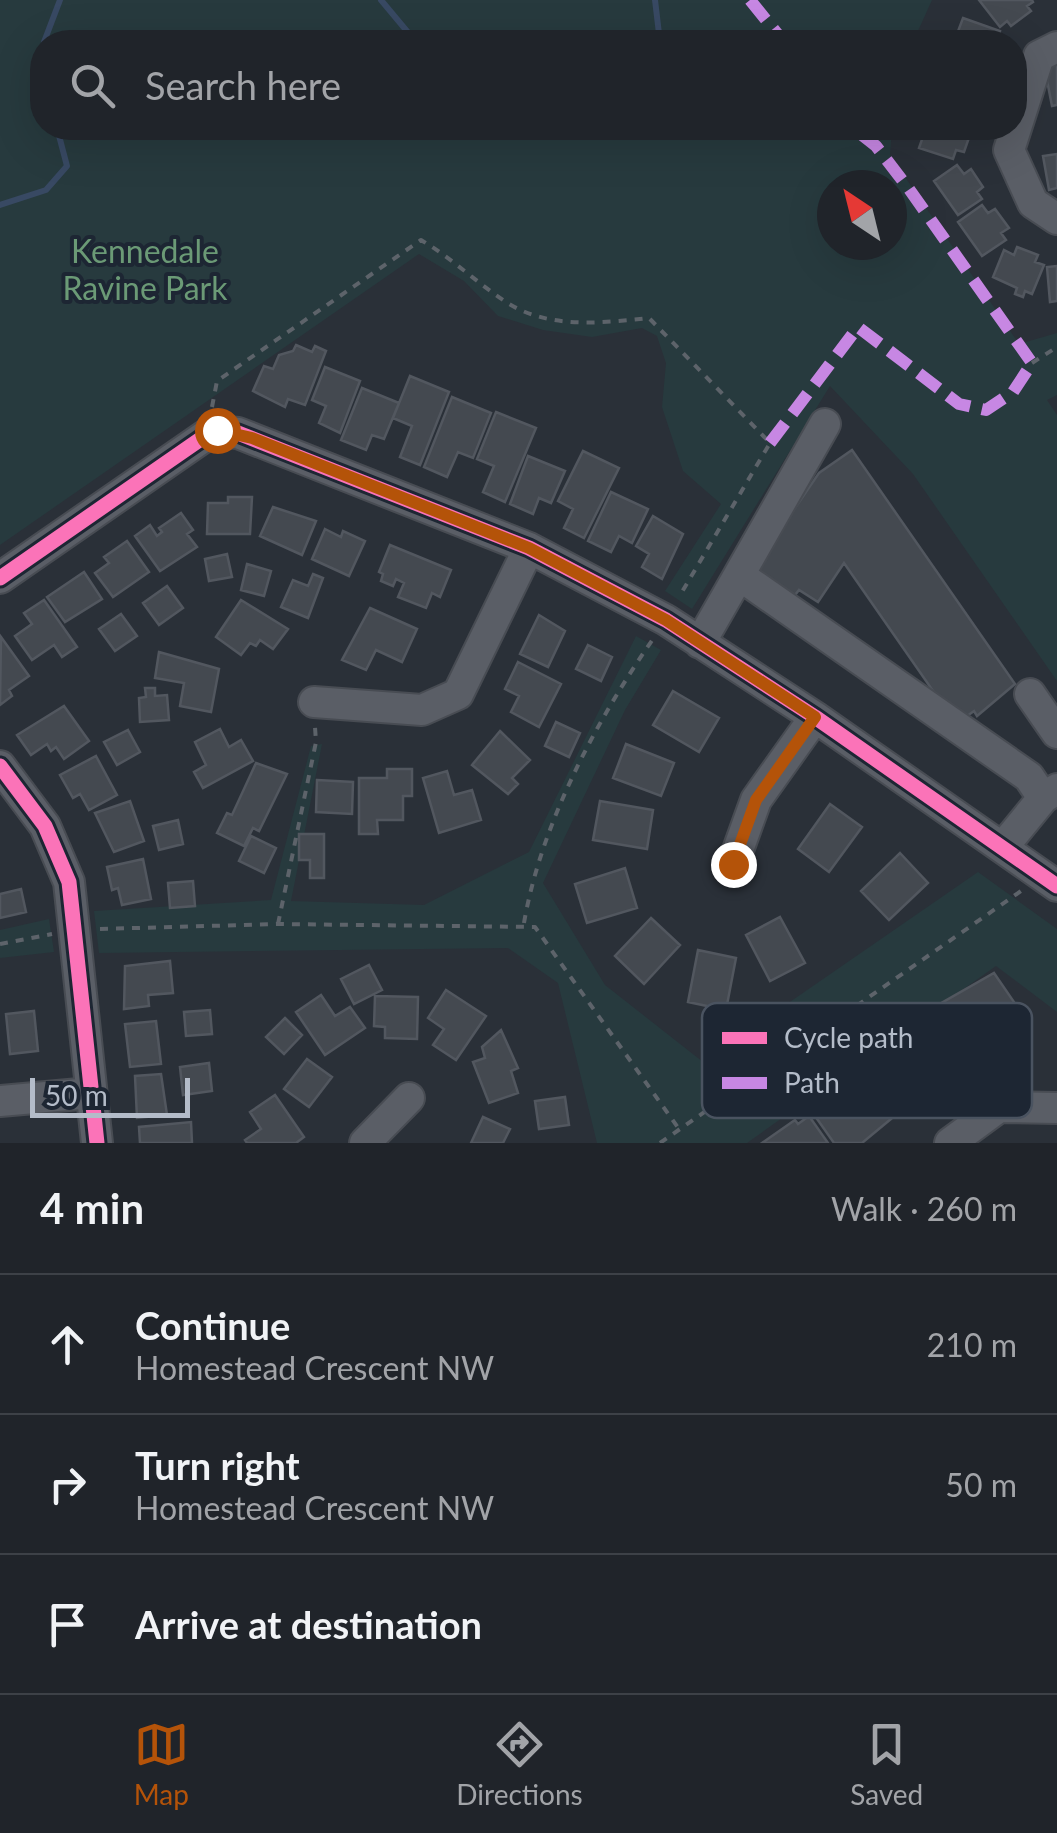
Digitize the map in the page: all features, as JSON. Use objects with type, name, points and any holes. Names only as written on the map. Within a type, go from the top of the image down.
[{"type":"street","points":[[1027,94],[1040,56],[1057,47]]},
{"type":"street","points":[[1011,140],[1008,150],[1033,202],[1057,219]]},
{"type":"street","points":[[700,643],[825,424]]},
{"type":"street","points":[[0,578],[217,430],[252,438],[529,548],[666,620],[815,717],[1050,881]]},
{"type":"street","points":[[314,702],[422,710],[458,694],[529,548]]},
{"type":"street","points":[[739,575],[1050,793],[1003,848]]},
{"type":"street","points":[[1030,694],[1057,733]]},
{"type":"street","points":[[733,864],[756,800],[815,717]]},
{"type":"street","points":[[0,766],[45,826],[69,882],[96,1143]]},
{"type":"street","points":[[0,1101],[91,1092]]},
{"type":"street","points":[[365,1143],[409,1098]]},
{"type":"street","points":[[1032,1108],[1057,1108]]},
{"type":"street","points":[[950,1143],[984,1118]]},
{"type":"path","points":[[212,407],[217,380],[421,240],[507,303],[544,318],[589,324],[649,318],[770,442],[666,620],[604,710],[534,873],[524,924]]},
{"type":"path","points":[[1032,362],[1057,347]]},
{"type":"path","points":[[278,924],[316,742],[314,702]]},
{"type":"path","points":[[869,1003],[1050,881]]},
{"type":"path","points":[[92,929],[524,924],[548,939],[680,1130]]},
{"type":"path","points":[[0,944],[61,932]]},
{"type":"path","points":[[660,1143],[702,1115]]},
{"type":"green space","name":"Kennedale Ravine Park","points":[[0,0],[932,0],[918,30],[30,30],[30,140],[891,140],[890,155],[900,170],[817,170],[817,260],[907,260],[907,180],[1019,344],[1057,333],[1057,395],[1047,400],[1057,415],[1057,681],[913,474],[830,386],[692,609],[665,591],[721,504],[683,471],[662,407],[666,363],[657,336],[642,328],[592,337],[543,330],[498,316],[464,281],[419,254],[0,545]]},
{"type":"green space","points":[[636,636],[661,650],[625,710],[543,883],[605,985],[702,1061],[702,1118],[782,1118],[747,1143],[597,1143],[558,983],[508,948],[99,953],[94,911],[271,900],[311,746],[322,744],[291,901],[424,905],[529,852]]},
{"type":"green space","points":[[978,872],[1057,929],[1057,1012],[996,966],[944,1003],[788,1003]]},
{"type":"green space","points":[[49,919],[54,952],[0,958],[0,930]]},
{"type":"building","points":[[979,0],[1033,2],[1027,6],[1031,11],[1011,26],[1007,21],[1000,27]]},
{"type":"building","points":[[963,18],[997,30],[958,30]]},
{"type":"building","points":[[1057,63],[1057,105],[1052,106],[1044,65]]},
{"type":"building","points":[[922,140],[968,140],[964,152],[956,150],[953,159],[919,148]]},
{"type":"building","points":[[1057,154],[1057,188],[1049,190],[1043,156]]},
{"type":"building","points":[[957,165],[964,174],[971,169],[983,187],[977,192],[982,199],[958,215],[934,181]]},
{"type":"building","points":[[982,205],[988,213],[995,209],[1009,228],[1001,233],[1006,240],[982,256],[958,222]]},
{"type":"building","points":[[1017,247],[1038,255],[1035,262],[1044,265],[1032,294],[1025,291],[1023,297],[1015,294],[1017,288],[993,277],[1004,250],[1014,255]]},
{"type":"building","points":[[1057,266],[1057,301],[1050,302],[1047,267]]},
{"type":"building","points":[[296,345],[312,352],[315,346],[326,351],[305,405],[288,399],[285,407],[253,391],[264,366],[273,369],[279,355],[293,351]]},
{"type":"building","points":[[325,367],[360,381],[340,433],[319,423],[326,406],[312,400]]},
{"type":"building","points":[[410,376],[449,392],[420,465],[400,457],[412,426],[393,418]]},
{"type":"building","points":[[362,388],[399,403],[384,439],[372,435],[366,450],[341,440]]},
{"type":"building","points":[[452,397],[491,413],[473,458],[458,452],[447,477],[424,467]]},
{"type":"building","points":[[496,412],[536,428],[505,502],[483,492],[494,466],[477,459]]},
{"type":"building","points":[[852,450],[1015,684],[977,716],[974,711],[956,724],[844,563],[818,602],[799,590],[795,595],[754,568],[819,473]]},
{"type":"building","points":[[583,451],[619,468],[584,538],[564,528],[573,509],[558,501]]},
{"type":"building","points":[[528,456],[565,471],[551,503],[539,498],[533,514],[510,504]]},
{"type":"building","points":[[611,492],[648,509],[632,543],[619,536],[611,552],[588,541]]},
{"type":"building","points":[[228,497],[252,497],[250,534],[207,534],[208,503],[228,503]]},
{"type":"building","points":[[273,507],[316,521],[302,555],[260,536]]},
{"type":"building","points":[[181,513],[193,530],[187,534],[197,547],[160,571],[135,536],[150,525],[157,536],[162,532],[159,528]]},
{"type":"building","points":[[653,516],[683,534],[662,579],[642,567],[649,554],[636,546]]},
{"type":"building","points":[[325,529],[341,537],[343,531],[365,541],[349,576],[312,559]]},
{"type":"building","points":[[127,541],[149,572],[113,597],[95,573],[109,563],[104,557]]},
{"type":"building","points":[[390,545],[451,570],[440,597],[432,593],[426,608],[398,597],[404,583],[396,579],[393,586],[381,581],[383,574],[379,572]]},
{"type":"building","points":[[227,554],[232,577],[209,581],[205,559]]},
{"type":"building","points":[[247,564],[271,571],[264,596],[241,590]]},
{"type":"building","points":[[84,572],[102,599],[65,622],[47,597]]},
{"type":"building","points":[[313,574],[323,578],[308,618],[281,607],[293,580],[308,586]]},
{"type":"building","points":[[167,586],[183,608],[159,625],[143,603]]},
{"type":"building","points":[[44,600],[77,647],[62,657],[54,645],[32,660],[15,636],[32,624],[24,613]]},
{"type":"building","points":[[241,600],[288,629],[273,649],[260,640],[256,646],[250,643],[241,655],[216,637]]},
{"type":"building","points":[[370,608],[417,629],[402,662],[376,650],[366,670],[342,660]]},
{"type":"building","points":[[121,614],[137,636],[115,651],[99,629]]},
{"type":"building","points":[[539,615],[565,631],[548,667],[520,654]]},
{"type":"building","points":[[1,637],[29,676],[9,690],[12,696],[0,705]]},
{"type":"building","points":[[588,645],[612,657],[601,681],[576,669]]},
{"type":"building","points":[[159,652],[219,669],[211,712],[180,706],[184,683],[155,678]]},
{"type":"building","points":[[518,662],[561,684],[539,727],[511,712],[519,696],[505,689]]},
{"type":"building","points":[[145,688],[155,688],[155,696],[167,695],[169,720],[140,722],[139,698],[146,697]]},
{"type":"building","points":[[673,691],[719,718],[699,752],[653,725]]},
{"type":"building","points":[[64,706],[89,741],[64,759],[56,747],[51,751],[47,744],[31,755],[17,735]]},
{"type":"building","points":[[556,722],[580,733],[569,757],[545,746]]},
{"type":"building","points":[[220,729],[229,747],[241,740],[253,761],[203,788],[194,772],[206,765],[195,742]]},
{"type":"building","points":[[128,730],[140,752],[117,765],[104,742]]},
{"type":"building","points":[[500,731],[530,760],[512,778],[518,784],[508,794],[472,765]]},
{"type":"building","points":[[626,744],[674,763],[661,796],[613,778]]},
{"type":"building","points":[[96,756],[117,795],[89,810],[80,794],[73,798],[60,775]]},
{"type":"building","points":[[256,763],[287,774],[259,831],[253,828],[244,846],[217,833],[227,813],[232,815]]},
{"type":"building","points":[[387,769],[412,769],[412,796],[403,796],[403,820],[377,820],[378,834],[359,834],[359,778],[387,778]]},
{"type":"building","points":[[447,771],[454,795],[472,790],[481,820],[439,833],[423,778]]},
{"type":"building","points":[[317,780],[353,782],[352,814],[316,812]]},
{"type":"building","points":[[130,801],[144,841],[114,852],[95,813]]},
{"type":"building","points":[[600,801],[653,810],[647,849],[593,840]]},
{"type":"building","points":[[830,804],[862,827],[829,872],[798,849]]},
{"type":"building","points":[[178,820],[183,844],[159,850],[153,826]]},
{"type":"building","points":[[299,834],[324,834],[324,878],[310,878],[310,860],[299,860]]},
{"type":"building","points":[[251,836],[276,848],[264,873],[239,861]]},
{"type":"building","points":[[900,853],[928,883],[889,920],[861,891]]},
{"type":"building","points":[[143,859],[151,899],[122,905],[118,888],[112,890],[107,867]]},
{"type":"building","points":[[625,868],[637,908],[587,923],[575,884]]},
{"type":"building","points":[[193,881],[195,906],[170,908],[168,883]]},
{"type":"building","points":[[21,889],[26,912],[0,918],[0,894]]},
{"type":"building","points":[[780,917],[805,963],[770,981],[746,935]]},
{"type":"building","points":[[651,918],[680,945],[644,984],[615,956]]},
{"type":"building","points":[[698,950],[736,958],[727,1003],[688,1002]]},
{"type":"building","points":[[170,961],[173,993],[148,995],[149,1006],[124,1009],[125,966]]},
{"type":"building","points":[[369,965],[382,990],[354,1004],[341,979]]},
{"type":"building","points":[[994,973],[1015,1003],[942,1003]]},
{"type":"building","points":[[446,990],[486,1016],[456,1060],[433,1045],[444,1029],[428,1018]]},
{"type":"building","points":[[321,995],[335,1016],[350,1007],[365,1028],[325,1055],[296,1012]]},
{"type":"building","points":[[375,996],[418,997],[417,1039],[385,1038],[385,1027],[374,1026]]},
{"type":"building","points":[[210,1010],[212,1034],[186,1036],[184,1012]]},
{"type":"building","points":[[34,1011],[38,1051],[10,1054],[6,1014]]},
{"type":"building","points":[[285,1018],[302,1035],[284,1054],[266,1037]]},
{"type":"building","points":[[156,1021],[161,1064],[130,1067],[125,1024]]},
{"type":"building","points":[[501,1030],[518,1068],[511,1071],[518,1093],[489,1103],[473,1062],[485,1058],[482,1047]]},
{"type":"building","points":[[307,1059],[332,1077],[309,1107],[284,1089]]},
{"type":"building","points":[[209,1063],[212,1091],[183,1095],[180,1067]]},
{"type":"building","points":[[161,1074],[167,1115],[137,1118],[135,1076]]},
{"type":"building","points":[[275,1095],[304,1137],[296,1143],[247,1143],[245,1140],[261,1129],[250,1112]]},
{"type":"building","points":[[565,1097],[569,1125],[539,1129],[535,1101]]},
{"type":"building","points":[[483,1117],[510,1129],[503,1143],[471,1143]]},
{"type":"building","points":[[810,1118],[828,1143],[762,1143],[795,1120],[798,1124]]},
{"type":"building","points":[[816,1118],[892,1118],[862,1143],[834,1143]]},
{"type":"building","points":[[191,1122],[192,1143],[140,1143],[139,1127]]},
{"type":"waterway","points":[[49,30],[60,0]]},
{"type":"waterway","points":[[381,0],[406,30]]},
{"type":"waterway","points":[[655,0],[659,30]]},
{"type":"waterway","points":[[0,205],[46,190],[67,166],[60,140]]},
{"type":"marked path","points":[[750,0],[774,30]]},
{"type":"marked path","points":[[770,443],[858,327],[959,404],[986,410],[1013,392],[1032,363],[909,189],[868,140]]},
{"type":"cycle path","points":[[0,578],[205,436],[217,431],[238,433],[529,548],[666,620],[815,717],[1057,886]]},
{"type":"cycle path","points":[[0,766],[45,826],[69,882],[97,1143]]},
{"type":"route","points":[[217,430],[252,438],[529,548],[666,620],[815,717],[756,800],[733,864]]}]
